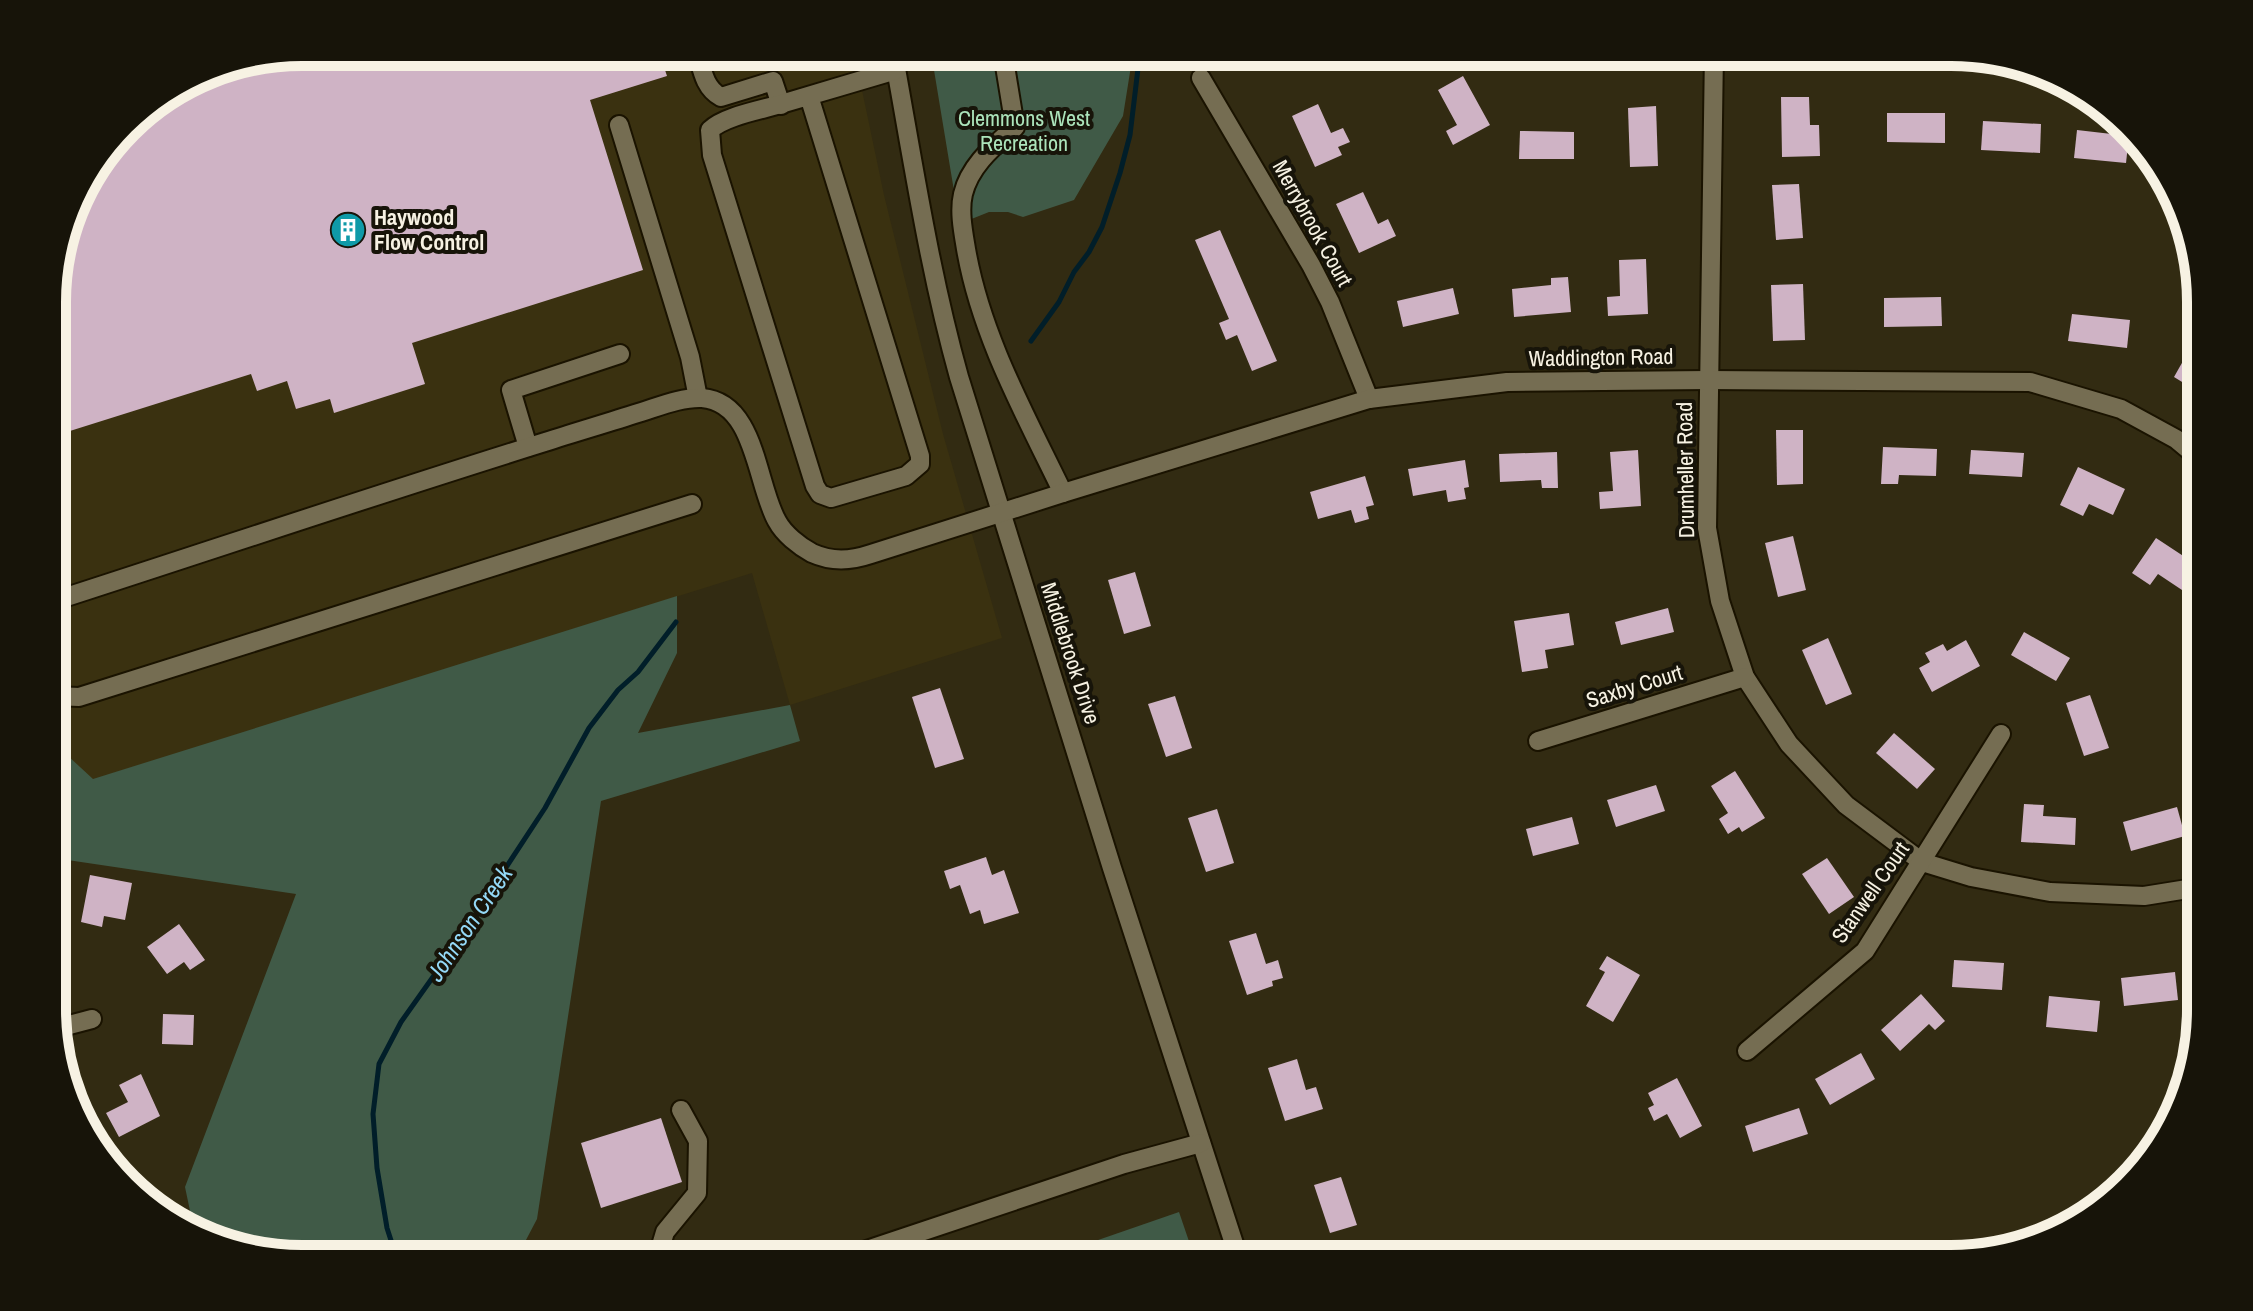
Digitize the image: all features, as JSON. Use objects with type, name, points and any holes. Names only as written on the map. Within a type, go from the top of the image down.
[{"type":"street","points":[[701,66],[707,85],[716,95],[721,97],[773,81],[781,105]]},
{"type":"street","points":[[809,96],[920,456],[920,464],[906,476],[831,498],[820,494],[815,486],[717,171],[710,130],[717,124],[809,96],[882,66]]},
{"type":"street","name":"Middlebrook Drive","points":[[895,66],[946,330],[1112,868],[1234,1244]]},
{"type":"street","points":[[1005,66],[1015,127],[984,157],[970,176],[962,197],[964,236],[972,280],[996,354],[1063,493]]},
{"type":"street","name":"Drumheller Road","points":[[1714,66],[1707,528],[1720,601],[1745,677],[1789,744],[1846,805],[1922,862],[1971,877],[2050,892],[2144,896],[2186,889]]},
{"type":"street","name":"Merrybrook Court","points":[[1201,78],[1311,265],[1330,302],[1369,399]]},
{"type":"street","points":[[66,597],[528,447],[668,403],[698,398],[690,357],[619,125]]},
{"type":"street","points":[[528,447],[511,390],[620,354]]},
{"type":"street","name":"Waddington Road","points":[[698,398],[716,401],[736,416],[746,430],[778,524],[797,543],[818,556],[843,560],[856,559],[1369,399],[1507,382],[2030,382],[2121,409],[2186,447]]},
{"type":"street","points":[[66,696],[79,697],[692,504]]},
{"type":"street","name":"Saxby Court","points":[[1538,741],[1745,677]]},
{"type":"street","name":"Stanwell Court","points":[[1747,1051],[1865,951],[2001,734]]},
{"type":"street","points":[[67,1026],[92,1019]]},
{"type":"street","points":[[661,1245],[665,1232],[697,1193],[698,1141],[681,1110]]},
{"type":"street","points":[[883,1245],[1124,1164],[1201,1143]]},
{"type":"shaded area","points":[[857,66],[884,195],[943,434],[1002,638],[790,705],[752,573],[92,780],[66,755],[68,271],[79,226],[98,184],[115,158],[146,125],[198,90],[241,74],[271,68]]},
{"type":"green space","name":"Clemmons West Recreation","points":[[933,66],[1131,66],[1123,116],[1074,200],[1023,217],[1008,212],[989,212],[969,220],[955,197]]},
{"type":"green space","points":[[677,596],[677,653],[638,733],[790,705],[800,741],[601,801],[537,1219],[523,1245],[271,1243],[241,1237],[191,1217],[185,1187],[296,894],[66,860],[66,754],[93,779]]},
{"type":"green space","points":[[1179,1212],[1190,1244],[1085,1245]]},
{"type":"building","name":"Haywood Flow Control","points":[[664,66],[667,76],[590,100],[643,270],[412,343],[425,384],[334,413],[330,399],[296,409],[287,381],[257,391],[251,374],[66,432],[66,302],[74,241],[84,212],[115,158],[146,125],[171,106],[198,90],[226,79],[271,68]]},
{"type":"building","points":[[1463,76],[1490,125],[1453,145],[1446,131],[1457,125],[1438,90]]},
{"type":"building","points":[[1781,97],[1809,97],[1810,125],[1819,125],[1820,156],[1782,157]]},
{"type":"building","points":[[1318,104],[1331,133],[1343,128],[1350,142],[1338,147],[1342,155],[1315,167],[1292,116]]},
{"type":"building","points":[[1656,106],[1658,166],[1630,167],[1628,108]]},
{"type":"building","points":[[1887,113],[1945,113],[1945,143],[1887,142]]},
{"type":"building","points":[[1983,121],[2041,124],[2040,153],[1981,150]]},
{"type":"building","points":[[2077,130],[2118,135],[2128,146],[2126,163],[2074,158]]},
{"type":"building","points":[[1520,131],[1574,132],[1574,159],[1519,159]]},
{"type":"building","points":[[1799,184],[1803,238],[1776,240],[1772,185]]},
{"type":"building","points":[[1363,192],[1378,224],[1388,219],[1396,236],[1359,253],[1336,204]]},
{"type":"building","points":[[1220,230],[1277,361],[1252,371],[1237,335],[1226,340],[1219,323],[1229,319],[1195,240]]},
{"type":"building","points":[[1646,259],[1648,314],[1608,316],[1607,297],[1620,296],[1619,260]]},
{"type":"building","points":[[1568,277],[1571,312],[1514,317],[1512,289],[1551,285],[1551,278]]},
{"type":"building","points":[[1803,284],[1805,340],[1773,341],[1771,285]]},
{"type":"building","points":[[1453,288],[1459,314],[1403,327],[1397,301]]},
{"type":"building","points":[[1941,297],[1942,326],[1884,327],[1884,298]]},
{"type":"building","points":[[2072,314],[2130,320],[2127,348],[2068,341]]},
{"type":"building","points":[[2186,356],[2186,384],[2174,377]]},
{"type":"building","points":[[1776,430],[1803,430],[1803,484],[1777,485]]},
{"type":"building","points":[[1883,447],[1937,449],[1936,476],[1899,475],[1898,484],[1881,484]]},
{"type":"building","points":[[1638,450],[1641,506],[1600,509],[1599,492],[1613,491],[1610,452]]},
{"type":"building","points":[[1971,450],[2024,453],[2022,477],[1969,474]]},
{"type":"building","points":[[1557,452],[1558,488],[1542,488],[1541,480],[1500,482],[1499,454]]},
{"type":"building","points":[[1465,460],[1469,487],[1464,488],[1466,499],[1448,502],[1446,490],[1413,496],[1408,469]]},
{"type":"building","points":[[2078,467],[2125,489],[2113,515],[2089,504],[2083,516],[2060,505]]},
{"type":"building","points":[[1365,476],[1374,505],[1366,507],[1369,519],[1355,523],[1351,510],[1318,519],[1310,492]]},
{"type":"building","points":[[1793,536],[1806,590],[1778,597],[1765,543]]},
{"type":"building","points":[[2156,538],[2186,558],[2186,590],[2158,574],[2150,585],[2132,573]]},
{"type":"building","points":[[1135,572],[1151,626],[1124,634],[1108,580]]},
{"type":"building","points":[[1668,608],[1674,632],[1621,645],[1615,622]]},
{"type":"building","points":[[1569,613],[1574,645],[1545,650],[1548,668],[1522,672],[1514,621]]},
{"type":"building","points":[[2024,632],[2070,658],[2056,681],[2011,655]]},
{"type":"building","points":[[1828,638],[1852,694],[1826,705],[1802,650]]},
{"type":"building","points":[[1966,640],[1980,666],[1932,692],[1919,668],[1930,662],[1925,653],[1943,644],[1947,651]]},
{"type":"building","points":[[940,688],[964,759],[935,768],[912,697]]},
{"type":"building","points":[[2090,695],[2109,748],[2084,756],[2066,703]]},
{"type":"building","points":[[1175,696],[1192,748],[1166,757],[1148,704]]},
{"type":"building","points":[[1894,733],[1935,769],[1917,789],[1876,753]]},
{"type":"building","points":[[1735,771],[1765,818],[1742,832],[1739,827],[1728,834],[1719,819],[1728,813],[1711,786]]},
{"type":"building","points":[[1656,785],[1665,811],[1616,827],[1607,800]]},
{"type":"building","points":[[2024,804],[2044,805],[2043,816],[2076,818],[2075,845],[2021,842]]},
{"type":"building","points":[[2177,807],[2185,836],[2131,851],[2123,822]]},
{"type":"building","points":[[1217,809],[1234,863],[1206,872],[1188,818]]},
{"type":"building","points":[[1572,817],[1579,844],[1533,856],[1526,829]]},
{"type":"building","points":[[986,857],[992,875],[1004,870],[1019,913],[984,924],[980,910],[970,914],[960,885],[950,889],[944,871]]},
{"type":"building","points":[[1827,858],[1854,897],[1829,914],[1802,874]]},
{"type":"building","points":[[90,875],[132,883],[125,920],[104,916],[102,927],[81,922]]},
{"type":"building","points":[[179,924],[205,960],[190,970],[184,962],[167,974],[147,947]]},
{"type":"building","points":[[1256,933],[1266,964],[1278,960],[1283,978],[1272,981],[1273,986],[1247,995],[1229,941]]},
{"type":"building","points":[[1607,956],[1640,975],[1613,1022],[1586,1006],[1605,972],[1599,969]]},
{"type":"building","points":[[1954,960],[2004,963],[2002,990],[1952,987]]},
{"type":"building","points":[[2175,972],[2178,1000],[2124,1006],[2121,978]]},
{"type":"building","points":[[1921,994],[1945,1021],[1935,1030],[1929,1024],[1900,1051],[1881,1030]]},
{"type":"building","points":[[2049,996],[2100,1001],[2097,1032],[2046,1027]]},
{"type":"building","points":[[163,1014],[194,1015],[193,1045],[162,1044]]},
{"type":"building","points":[[1861,1053],[1875,1079],[1830,1105],[1815,1079]]},
{"type":"building","points":[[1297,1059],[1306,1090],[1316,1087],[1323,1109],[1285,1121],[1268,1068]]},
{"type":"building","points":[[141,1074],[160,1116],[119,1137],[106,1113],[128,1102],[119,1085]]},
{"type":"building","points":[[1677,1078],[1702,1126],[1680,1138],[1667,1114],[1654,1121],[1648,1108],[1654,1105],[1648,1093]]},
{"type":"building","points":[[1799,1108],[1808,1134],[1753,1152],[1745,1126]]},
{"type":"building","points":[[661,1118],[682,1182],[601,1208],[581,1143]]},
{"type":"building","points":[[1341,1177],[1357,1225],[1330,1233],[1314,1185]]},
{"type":"waterway","name":"Johnson Creek","points":[[1031,341],[1059,302],[1102,227],[1130,135],[1138,66]]},
{"type":"waterway","name":"Johnson Creek","points":[[392,1245],[377,1168],[373,1114],[379,1064],[401,1022],[489,898],[545,808],[589,728],[676,622]]},
{"type":"place","name":"Haywood Flow Control","points":[[348,230]]}]
